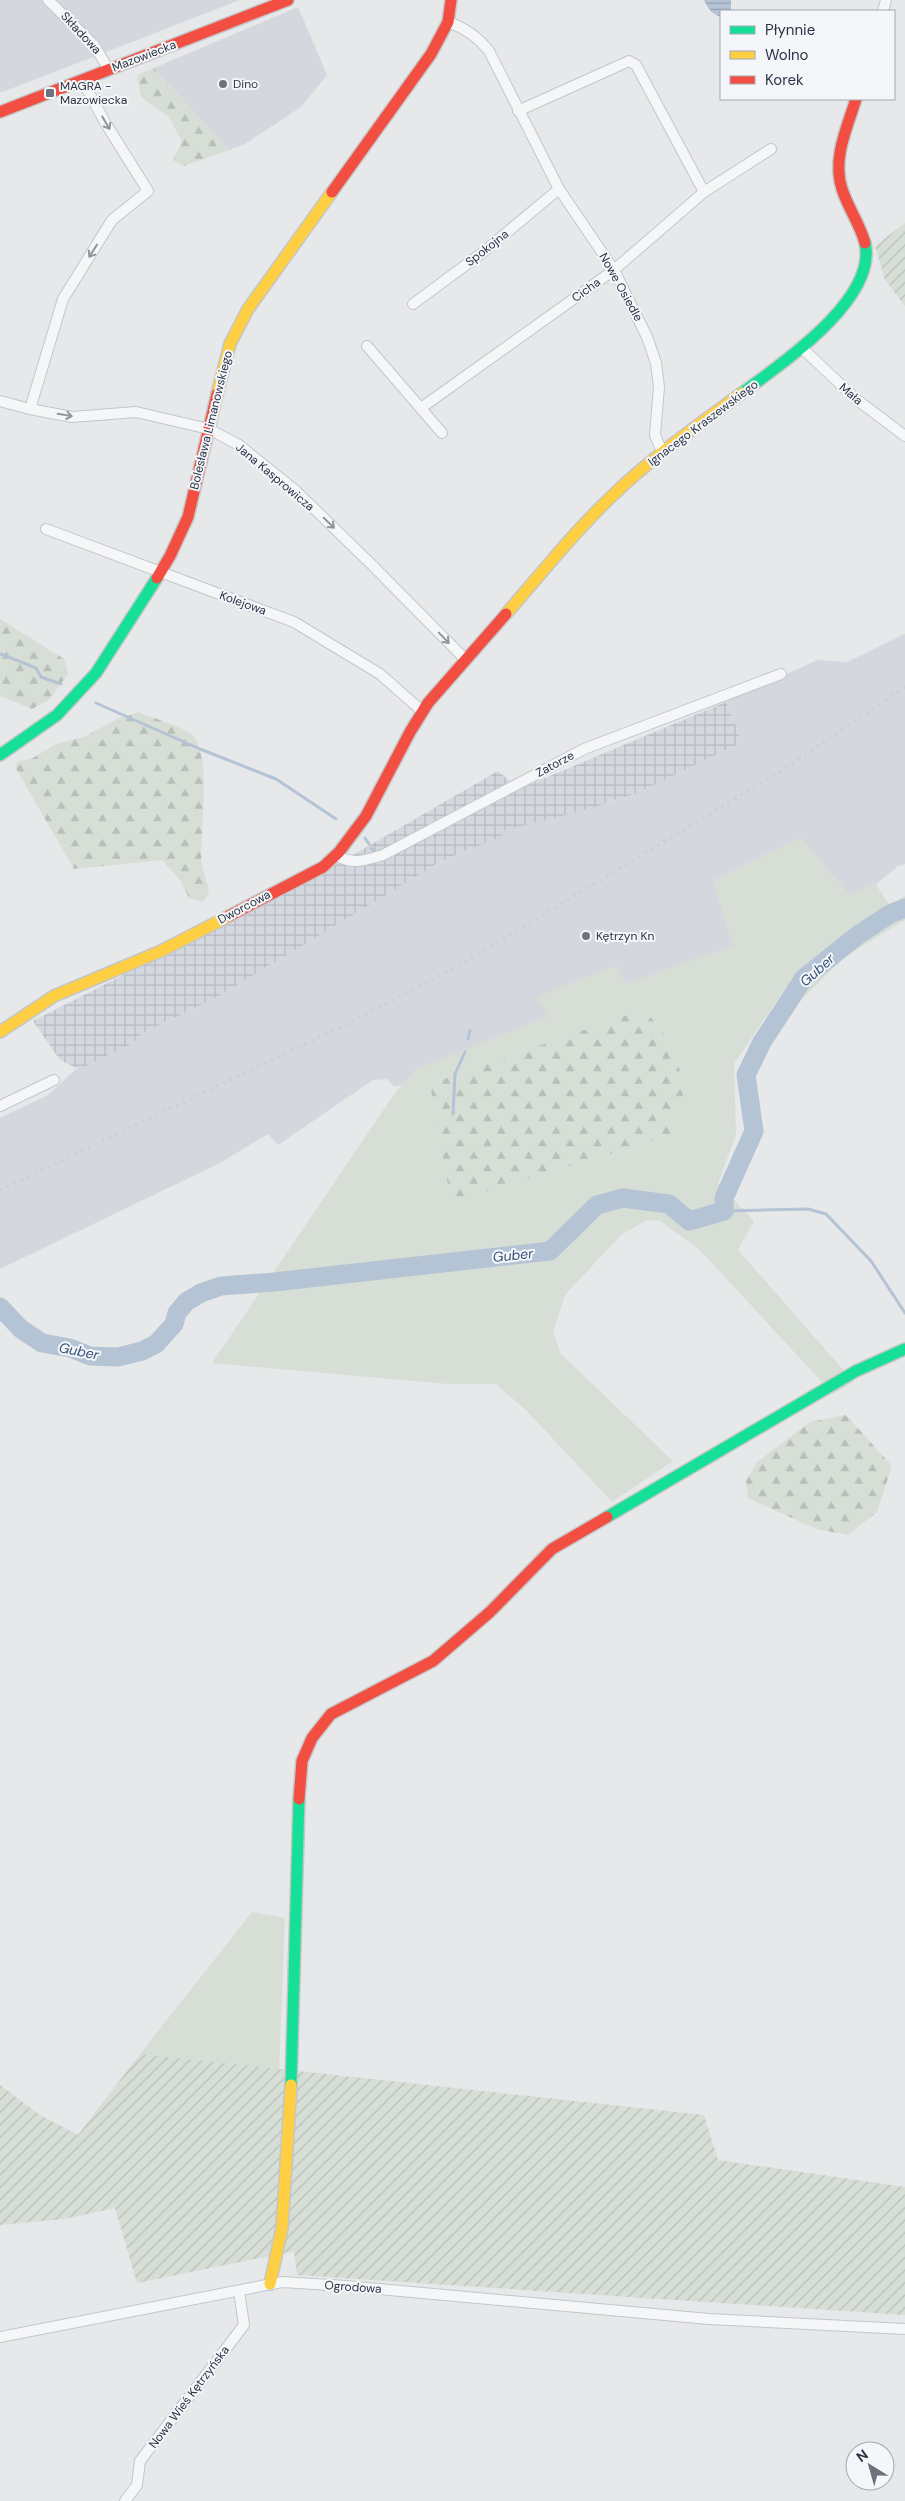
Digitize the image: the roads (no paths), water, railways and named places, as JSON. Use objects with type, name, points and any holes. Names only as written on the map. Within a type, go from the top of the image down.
[{"type":"street","name":"Składowa","points":[[48,0],[94,45],[109,70]]},
{"type":"street","name":"Mazowiecka","points":[[0,112],[288,0]]},
{"type":"street","points":[[448,22],[451,0]]},
{"type":"street","name":"Nowe Osiedle","points":[[448,22],[463,28],[481,41],[490,51],[518,111],[559,189],[614,270],[647,337],[656,363],[659,387],[655,435],[662,452]]},
{"type":"street","name":"Bolesława Limanowskiego","points":[[0,755],[39,729],[76,697],[114,648],[161,572],[188,517],[225,360],[230,344],[248,309],[430,54],[448,22]]},
{"type":"street","points":[[518,111],[629,61],[636,65],[704,192]]},
{"type":"street","points":[[30,409],[63,299],[112,220],[148,191],[106,124],[82,80]]},
{"type":"street","name":"Ignacego Kraszewskiego","points":[[422,711],[596,512],[662,452],[801,348],[832,316],[860,281],[867,258],[865,241],[839,176],[840,157],[856,100]]},
{"type":"street","name":"Cicha","points":[[421,408],[614,270],[704,192],[771,149]]},
{"type":"street","name":"Spokojna","points":[[413,304],[482,253],[559,189]]},
{"type":"street","points":[[367,346],[442,433]]},
{"type":"street","name":"Mała","points":[[801,348],[856,399],[905,436]]},
{"type":"street","name":"Jana Kasprowicza","points":[[0,401],[72,417],[136,412],[209,429],[239,445],[296,491],[466,660]]},
{"type":"street","name":"Kolejowa","points":[[46,529],[294,622],[380,674],[422,711]]},
{"type":"street","name":"Zatorze","points":[[337,856],[347,862],[358,862],[383,855],[584,749],[781,674]]},
{"type":"street","name":"Dworcowa","points":[[0,1032],[54,996],[161,951],[323,868],[337,856],[352,838],[422,711]]},
{"type":"street","points":[[0,1106],[54,1080]]},
{"type":"street","points":[[270,2284],[272,2263],[282,2228],[291,2086],[299,1801],[302,1761],[312,1738],[331,1714],[432,1660],[490,1612],[552,1549],[856,1371],[905,1349]]},
{"type":"street","name":"Ogrodowa","points":[[0,2337],[282,2282],[346,2286],[709,2319],[905,2329]]},
{"type":"street","name":"Nowa Wieś Kętrzyńska","points":[[125,2501],[137,2485],[140,2461],[244,2325],[239,2291]]},
{"type":"water","points":[[704,0],[731,0],[731,10],[720,10],[720,17],[707,6]]},
{"type":"waterway","points":[[1,654],[36,668],[41,677],[61,684]]},
{"type":"waterway","points":[[96,703],[200,749],[276,779],[336,819]]},
{"type":"waterway","points":[[365,838],[369,844]]},
{"type":"waterway","points":[[371,848],[374,851]]},
{"type":"waterway","name":"Guber","points":[[0,1307],[21,1329],[42,1343],[70,1348],[90,1356],[118,1357],[142,1351],[156,1344],[174,1324],[177,1313],[186,1302],[201,1293],[221,1286],[274,1282],[550,1251],[597,1205],[623,1198],[669,1204],[689,1221],[724,1211],[724,1198],[754,1131],[746,1075],[762,1042],[804,978],[858,935],[890,914],[905,908]]},
{"type":"waterway","points":[[468,1039],[470,1030]]},
{"type":"waterway","points":[[453,1114],[455,1074],[465,1052]]},
{"type":"waterway","points":[[724,1211],[808,1209],[826,1214],[871,1261],[905,1313]]},
{"type":"railway","points":[[0,1190],[345,1025],[460,965],[789,766],[905,687]]},
{"type":"place","name":"Dino","points":[[223,84]]},
{"type":"place","name":"MAGRA - Mazowiecka","points":[[50,93]]},
{"type":"place","name":"Kętrzyn Kn","points":[[586,936]]}]
